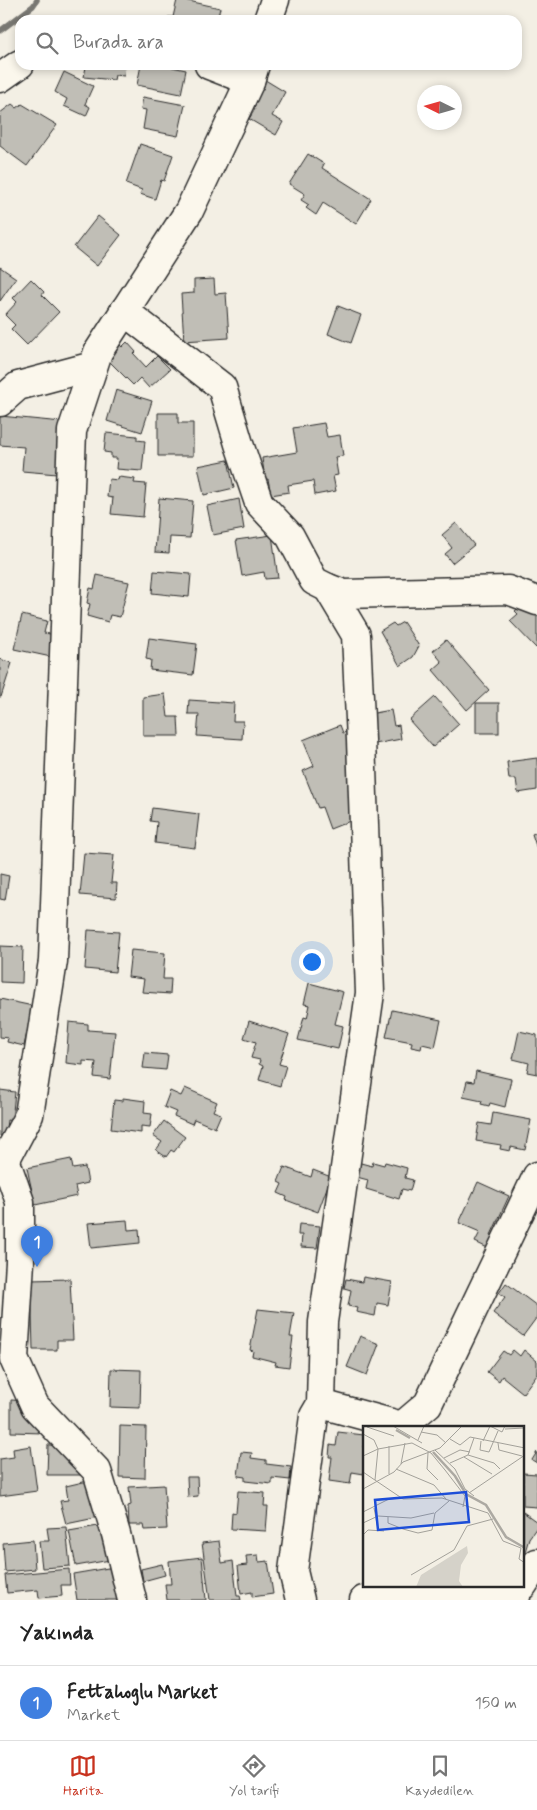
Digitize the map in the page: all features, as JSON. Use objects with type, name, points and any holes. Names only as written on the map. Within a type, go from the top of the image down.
[{"type":"street","points":[[270,15],[274,0]]},
{"type":"street","points":[[0,78],[15,68]]},
{"type":"street","points":[[132,1600],[116,1534],[97,1471],[34,1406],[14,1359],[20,1262],[20,1202],[3,1165],[29,1115],[53,961],[72,431],[98,352],[189,211],[252,73],[236,70]]},
{"type":"street","points":[[124,311],[222,386],[259,503],[290,536],[314,581],[344,594],[508,590],[537,600]]},
{"type":"street","points":[[0,402],[18,386],[93,366]]},
{"type":"street","points":[[300,1600],[294,1571],[314,1416],[321,1404],[322,1322],[370,993],[362,740],[356,635],[328,588]]},
{"type":"street","points":[[321,1404],[402,1426],[428,1404],[537,1176]]},
{"type":"street","points":[[524,1585],[537,1563]]},
{"type":"street","points":[[364,1600],[462,1592],[520,1592]]},
{"type":"building","points":[[177,0],[220,8],[218,15],[173,15]]},
{"type":"building","points":[[85,70],[125,70],[124,76],[115,75],[114,80],[84,77]]},
{"type":"building","points":[[140,70],[186,70],[181,94],[137,85]]},
{"type":"building","points":[[64,72],[93,86],[85,104],[90,107],[86,116],[64,106],[67,99],[55,92]]},
{"type":"building","points":[[262,78],[285,92],[272,116],[283,122],[276,135],[249,119],[255,109],[247,104]]},
{"type":"building","points":[[143,97],[185,105],[178,136],[143,129],[146,110],[141,109]]},
{"type":"building","points":[[12,104],[17,108],[22,104],[57,125],[27,166],[0,146],[0,113]]},
{"type":"building","points":[[140,144],[173,155],[164,181],[161,180],[155,199],[140,194],[142,190],[126,184]]},
{"type":"building","points":[[308,154],[324,164],[322,168],[371,199],[356,224],[323,203],[316,215],[306,208],[309,205],[301,200],[305,194],[289,184]]},
{"type":"building","points":[[98,216],[121,235],[97,266],[74,247]]},
{"type":"building","points":[[0,267],[16,278],[0,301]]},
{"type":"building","points":[[31,279],[44,292],[42,295],[59,312],[27,345],[11,329],[15,325],[5,315],[17,302],[13,298]]},
{"type":"building","points":[[214,279],[215,294],[226,293],[229,338],[184,341],[181,294],[194,293],[194,280]]},
{"type":"building","points":[[338,306],[361,315],[351,343],[328,334]]},
{"type":"building","points":[[127,342],[136,352],[134,354],[146,367],[157,356],[170,369],[149,388],[140,378],[133,385],[106,358],[120,345],[122,347]]},
{"type":"building","points":[[116,390],[152,401],[142,432],[107,421]]},
{"type":"building","points":[[158,413],[178,413],[178,423],[193,423],[193,456],[158,456]]},
{"type":"building","points":[[0,416],[62,422],[57,474],[22,471],[24,447],[0,445]]},
{"type":"building","points":[[324,423],[327,437],[340,435],[343,456],[335,457],[338,475],[333,476],[336,491],[315,495],[313,481],[288,485],[289,492],[271,495],[268,479],[265,480],[262,458],[297,452],[293,428]]},
{"type":"building","points":[[106,433],[137,436],[137,440],[145,441],[142,471],[116,469],[117,458],[111,458],[111,453],[104,452]]},
{"type":"building","points":[[228,460],[234,488],[204,495],[198,466]]},
{"type":"building","points":[[119,477],[135,479],[134,483],[146,484],[143,517],[111,514],[113,498],[107,497],[109,479],[118,480]]},
{"type":"building","points":[[159,498],[193,501],[190,538],[170,537],[169,553],[155,552]]},
{"type":"building","points":[[239,499],[244,529],[213,535],[207,506]]},
{"type":"building","points":[[456,523],[474,545],[452,563],[445,554],[452,548],[442,535]]},
{"type":"building","points":[[272,535],[278,578],[265,579],[264,572],[242,576],[236,540]]},
{"type":"building","points":[[154,571],[191,574],[189,597],[152,593]]},
{"type":"building","points":[[97,575],[129,582],[120,617],[110,615],[108,622],[87,616],[90,604],[87,603],[90,588],[94,589]]},
{"type":"building","points":[[527,600],[537,611],[536,648],[510,621],[518,614],[515,611]]},
{"type":"building","points":[[22,615],[47,621],[44,633],[56,635],[51,657],[14,649]]},
{"type":"building","points":[[403,622],[419,646],[413,657],[400,666],[380,631],[393,623],[396,626]]},
{"type":"building","points":[[149,638],[197,644],[193,675],[150,670],[151,660],[146,659]]},
{"type":"building","points":[[446,640],[489,690],[467,710],[433,670],[442,662],[433,651]]},
{"type":"building","points":[[0,659],[12,663],[1,697],[0,697]]},
{"type":"building","points":[[165,694],[168,717],[178,717],[179,736],[143,736],[143,697]]},
{"type":"building","points":[[435,697],[459,724],[433,747],[409,720]]},
{"type":"building","points":[[189,700],[234,703],[233,721],[243,721],[242,739],[197,736],[199,714],[188,714]]},
{"type":"building","points":[[476,703],[499,703],[499,733],[476,733]]},
{"type":"building","points":[[391,710],[394,726],[399,725],[401,739],[375,744],[369,714]]},
{"type":"building","points":[[340,725],[343,733],[348,731],[360,817],[330,829],[322,807],[318,808],[303,771],[314,766],[303,740]]},
{"type":"building","points":[[537,758],[537,790],[518,793],[516,779],[509,779],[507,762]]},
{"type":"building","points":[[152,808],[199,814],[195,848],[155,843],[157,822],[150,821]]},
{"type":"building","points":[[537,832],[537,849],[532,834]]},
{"type":"building","points":[[84,853],[114,855],[111,883],[117,883],[116,898],[80,895]]},
{"type":"building","points":[[0,874],[9,876],[5,900],[0,899]]},
{"type":"building","points":[[88,930],[119,932],[115,972],[85,969]]},
{"type":"building","points":[[0,946],[23,947],[22,983],[0,982]]},
{"type":"building","points":[[131,950],[165,953],[163,979],[171,979],[170,994],[142,992],[144,979],[128,977]]},
{"type":"building","points":[[309,983],[343,992],[335,1024],[343,1026],[338,1049],[298,1040],[304,1017],[307,1018],[310,1005],[304,1004]]},
{"type":"building","points":[[0,999],[33,1006],[24,1046],[7,1042],[8,1038],[0,1037]]},
{"type":"building","points":[[392,1010],[441,1020],[435,1047],[422,1044],[421,1049],[411,1047],[412,1042],[386,1037]]},
{"type":"building","points":[[249,1021],[289,1034],[279,1064],[286,1066],[280,1086],[259,1080],[263,1066],[259,1064],[260,1060],[251,1058],[256,1042],[244,1038]]},
{"type":"building","points":[[69,1022],[88,1024],[88,1030],[115,1032],[110,1079],[94,1077],[96,1062],[83,1061],[83,1065],[66,1063]]},
{"type":"building","points":[[519,1031],[537,1035],[537,1074],[527,1072],[529,1063],[513,1059]]},
{"type":"building","points":[[145,1053],[168,1055],[166,1070],[143,1068]]},
{"type":"building","points":[[476,1071],[511,1079],[505,1107],[490,1103],[489,1106],[481,1104],[482,1101],[463,1097],[467,1081],[474,1082]]},
{"type":"building","points":[[185,1088],[217,1102],[213,1111],[221,1114],[215,1128],[194,1119],[192,1124],[174,1116],[176,1112],[164,1107],[170,1091],[181,1096]]},
{"type":"building","points":[[0,1090],[15,1092],[12,1121],[7,1120],[5,1136],[0,1136]]},
{"type":"building","points":[[123,1098],[145,1101],[144,1113],[152,1114],[150,1127],[141,1126],[141,1133],[111,1129],[114,1100],[123,1101]]},
{"type":"building","points":[[493,1113],[531,1120],[525,1150],[511,1147],[510,1151],[500,1149],[501,1145],[476,1141],[479,1123],[491,1125]]},
{"type":"building","points":[[164,1121],[185,1137],[174,1152],[171,1150],[166,1157],[156,1150],[162,1142],[153,1136]]},
{"type":"building","points":[[71,1159],[73,1169],[85,1167],[88,1183],[75,1186],[77,1196],[35,1205],[27,1168]]},
{"type":"building","points":[[357,1162],[372,1166],[373,1162],[384,1165],[385,1162],[407,1168],[405,1178],[413,1180],[410,1191],[402,1189],[399,1199],[366,1189],[368,1180],[353,1176]]},
{"type":"building","points":[[284,1167],[311,1177],[313,1170],[331,1177],[318,1212],[286,1200],[287,1197],[278,1193],[282,1184],[278,1182]]},
{"type":"building","points":[[478,1182],[509,1196],[491,1235],[497,1238],[492,1250],[475,1242],[480,1232],[459,1223]]},
{"type":"building","points":[[127,1220],[128,1230],[139,1229],[140,1243],[91,1248],[88,1223]]},
{"type":"building","points":[[299,1224],[320,1226],[317,1248],[301,1247],[302,1235],[298,1235]]},
{"type":"building","points":[[363,1277],[392,1282],[388,1305],[377,1303],[375,1316],[356,1312],[357,1308],[348,1306],[351,1290],[344,1288],[346,1279],[362,1282]]},
{"type":"building","points":[[70,1279],[73,1340],[57,1340],[57,1350],[33,1350],[31,1280]]},
{"type":"building","points":[[506,1283],[537,1306],[537,1317],[523,1336],[493,1313],[505,1297],[499,1293]]},
{"type":"building","points":[[258,1309],[294,1313],[290,1337],[293,1337],[289,1367],[275,1365],[276,1362],[252,1356],[253,1351],[250,1350]]},
{"type":"building","points":[[360,1336],[379,1344],[367,1375],[347,1367]]},
{"type":"building","points":[[513,1350],[520,1356],[524,1350],[537,1361],[537,1374],[523,1393],[502,1376],[499,1381],[487,1372],[503,1351],[509,1355]]},
{"type":"building","points":[[111,1369],[141,1370],[140,1408],[110,1407]]},
{"type":"building","points":[[11,1400],[29,1401],[42,1433],[11,1432]]},
{"type":"building","points":[[120,1426],[146,1427],[145,1478],[119,1477]]},
{"type":"building","points":[[338,1432],[363,1435],[363,1474],[352,1472],[350,1484],[329,1481],[332,1457],[329,1457],[330,1445],[336,1446]]},
{"type":"building","points":[[48,1445],[68,1445],[86,1475],[47,1475]]},
{"type":"building","points":[[31,1446],[37,1491],[0,1496],[0,1459],[14,1457],[13,1449]]},
{"type":"building","points":[[241,1452],[252,1453],[251,1458],[266,1460],[266,1464],[291,1467],[290,1480],[272,1478],[272,1484],[245,1481],[245,1477],[238,1476]]},
{"type":"building","points":[[537,1452],[537,1463],[532,1460]]},
{"type":"building","points":[[524,1473],[537,1474],[537,1507],[524,1506]]},
{"type":"building","points":[[187,1477],[197,1477],[198,1496],[188,1497]]},
{"type":"building","points":[[96,1479],[100,1517],[66,1524],[60,1501],[68,1500],[66,1486]]},
{"type":"building","points":[[164,1485],[167,1529],[144,1530],[143,1525],[129,1525],[128,1506],[131,1505],[129,1487]]},
{"type":"building","points":[[238,1491],[265,1493],[264,1506],[268,1506],[266,1531],[231,1529],[232,1512],[236,1513]]},
{"type":"building","points":[[524,1513],[537,1522],[537,1527],[529,1538],[525,1552]]},
{"type":"building","points":[[104,1525],[110,1560],[76,1566],[69,1531]]},
{"type":"building","points":[[66,1527],[70,1566],[42,1568],[39,1541],[49,1541],[47,1528]]},
{"type":"building","points":[[33,1540],[35,1569],[5,1572],[3,1543]]},
{"type":"building","points":[[219,1541],[222,1563],[233,1561],[237,1596],[240,1596],[241,1600],[210,1600],[202,1543]]},
{"type":"building","points":[[258,1555],[259,1562],[268,1561],[273,1594],[252,1597],[252,1592],[241,1594],[238,1566],[247,1565],[246,1556]]},
{"type":"building","points":[[202,1557],[206,1600],[167,1600],[165,1584],[171,1584],[169,1561]]},
{"type":"building","points":[[162,1564],[165,1575],[143,1581],[141,1569]]},
{"type":"building","points":[[114,1567],[125,1600],[77,1600],[73,1574]]},
{"type":"building","points":[[69,1569],[70,1585],[61,1585],[62,1596],[39,1598],[38,1590],[7,1593],[5,1575]]},
{"type":"waterway","points":[[21,15],[33,6],[37,0]]},
{"type":"waterway","points":[[0,31],[15,20]]},
{"type":"place","name":"Fettahoglu Market","points":[[37,1267]]}]
